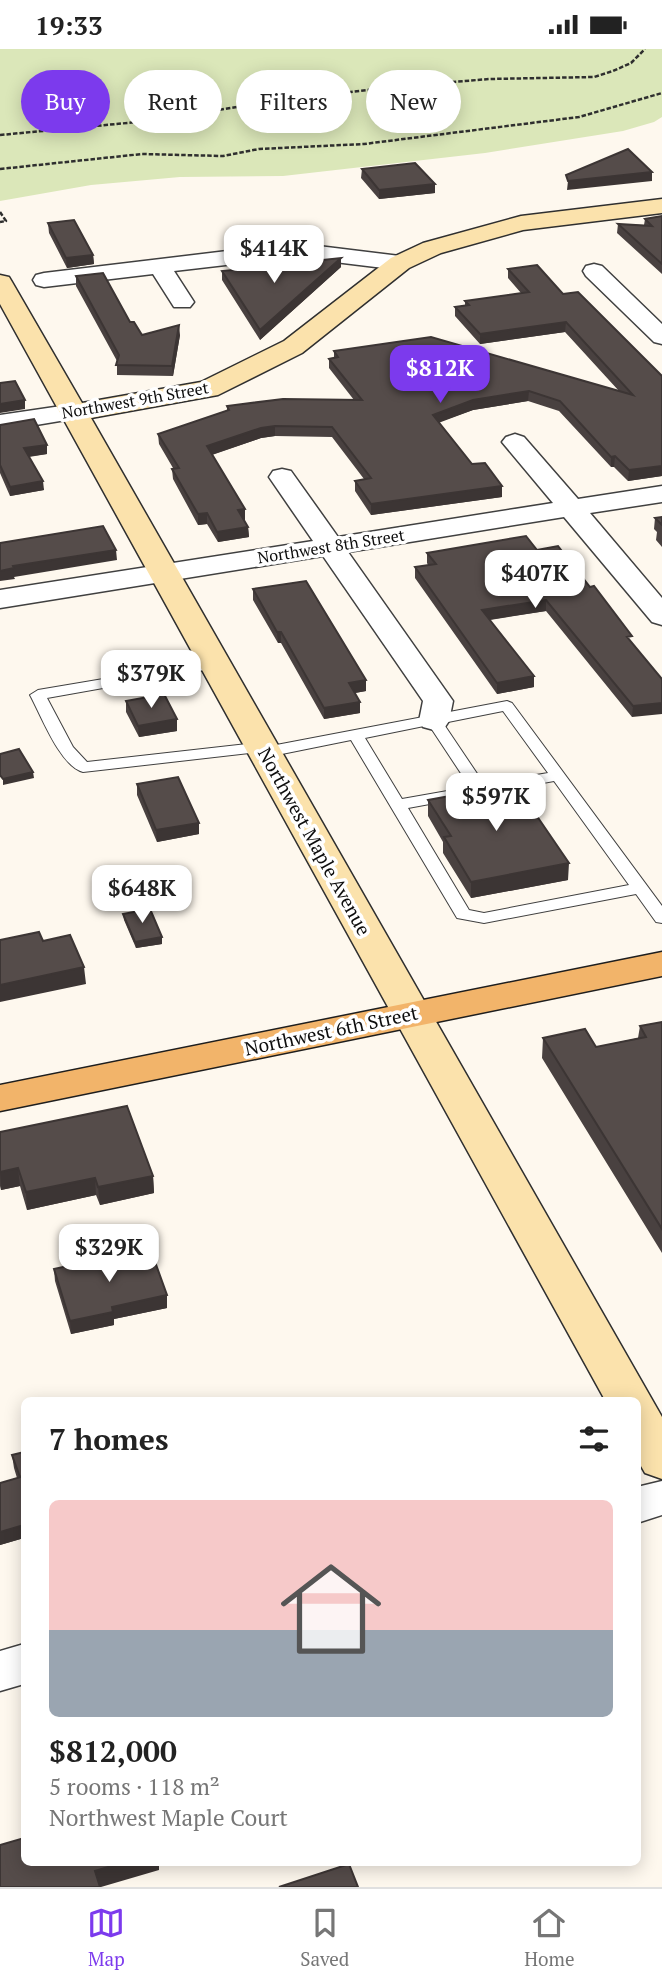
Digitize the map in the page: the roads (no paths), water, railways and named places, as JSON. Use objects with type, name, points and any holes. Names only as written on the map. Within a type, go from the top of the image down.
[{"type":"main road","name":"Northwest 9th Street","points":[[75,412],[208,389],[293,347],[400,263],[432,248],[522,223],[662,207]]},
{"type":"main road","name":"Northwest Maple Avenue","points":[[3,291],[75,412],[626,1397]]},
{"type":"main road","name":"Northwest 6th Street","points":[[0,1098],[662,964]]},
{"type":"main road","points":[[641,1422],[662,1459]]},
{"type":"street","points":[[44,280],[294,250],[400,263]]},
{"type":"street","points":[[160,266],[182,302]]},
{"type":"street","points":[[594,271],[662,337]]},
{"type":"street","name":"Northwest 9th Street","points":[[0,423],[75,412]]},
{"type":"street","points":[[515,442],[662,616]]},
{"type":"street","points":[[282,477],[438,701],[434,721]]},
{"type":"street","name":"Northwest 8th Street","points":[[0,599],[662,494]]},
{"type":"street","points":[[641,1504],[662,1498]]},
{"type":"street","points":[[0,1671],[21,1665]]},
{"type":"lane","points":[[216,664],[38,695],[66,749],[83,767],[265,750],[357,737],[507,706],[662,918]]},
{"type":"lane","points":[[434,721],[480,790]]},
{"type":"lane","points":[[357,737],[463,914],[484,918],[640,888]]},
{"type":"lane","points":[[398,805],[558,776]]}]
